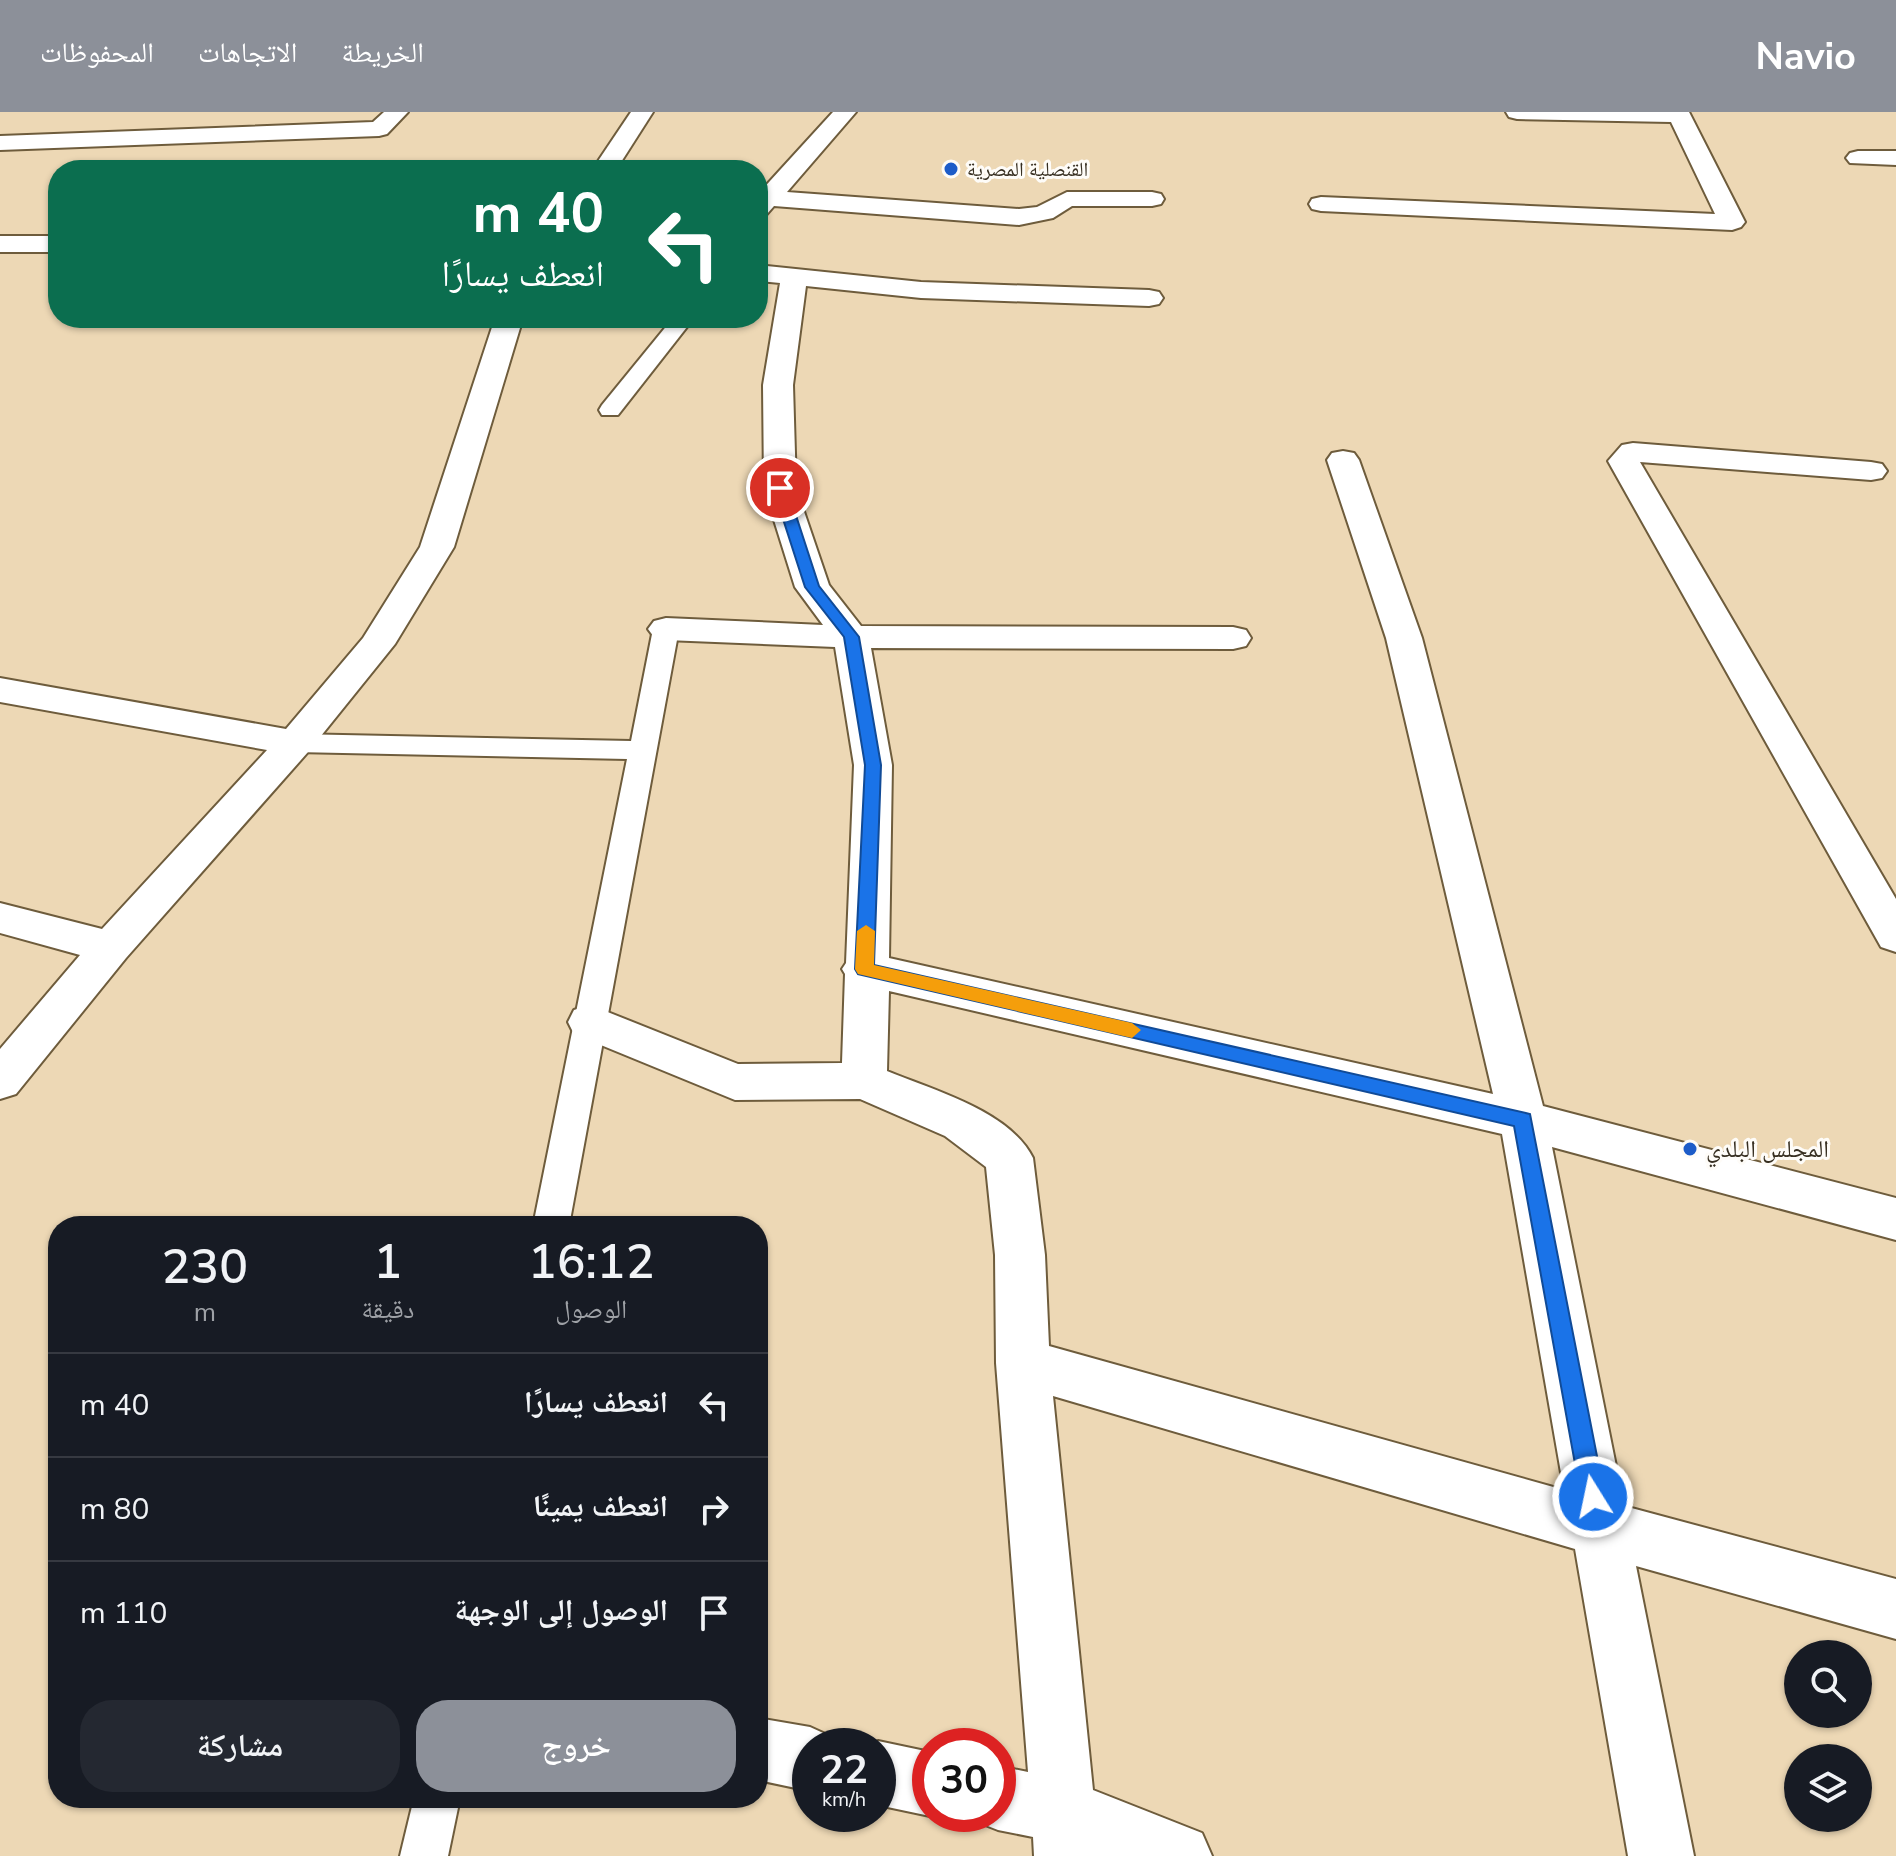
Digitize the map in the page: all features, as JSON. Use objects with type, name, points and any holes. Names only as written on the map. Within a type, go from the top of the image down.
[{"type":"street","points":[[203,158],[226,112]]},
{"type":"street","points":[[0,143],[379,129],[397,112]]},
{"type":"street","points":[[611,160],[642,112]]},
{"type":"street","points":[[768,197],[845,112]]},
{"type":"street","points":[[1321,204],[1732,222],[1679,113],[1517,112]]},
{"type":"street","points":[[1858,158],[1896,158]]},
{"type":"street","points":[[768,203],[1019,217],[1044,213],[1067,199],[1152,199]]},
{"type":"street","points":[[0,244],[48,244]]},
{"type":"street","points":[[864,1081],[864,969],[873,765],[851,637],[812,587],[780,488],[776,275],[921,290],[1149,298]]},
{"type":"street","points":[[0,1081],[111,947],[295,743],[377,644],[437,547],[506,328]]},
{"type":"street","points":[[1871,471],[1633,452],[1624,461],[1896,936]]},
{"type":"street","points":[[1343,460],[1404,638],[1523,1120],[1661,1856]]},
{"type":"street","points":[[666,629],[851,637],[1233,638]]},
{"type":"street","points":[[0,690],[295,743]]},
{"type":"street","points":[[0,918],[111,947]]},
{"type":"street","points":[[864,969],[1523,1120],[1896,1219]]},
{"type":"street","points":[[590,1022],[735,1082],[864,1081],[962,1122],[1009,1158],[1020,1255],[1023,1363],[1066,1834]]},
{"type":"street","points":[[1023,1363],[1599,1528],[1896,1609]]},
{"type":"street","points":[[768,1751],[792,1756]]},
{"type":"street","points":[[1016,1808],[1066,1834],[1179,1856]]},
{"type":"lane","points":[[610,410],[676,328]]},
{"type":"lane","points":[[553,1216],[666,629]]},
{"type":"lane","points":[[295,743],[643,750]]},
{"type":"lane","points":[[424,1856],[435,1808]]},
{"type":"slow traffic","points":[[866,931],[864,969],[1132,1030]]},
{"type":"place","name":"القنصلية المصرية","points":[[951,169]]},
{"type":"place","name":"المجلس البلدي","points":[[1690,1149]]},
{"type":"route","points":[[780,488],[812,587],[851,637],[873,765],[864,969],[1523,1120],[1593,1497]]}]
